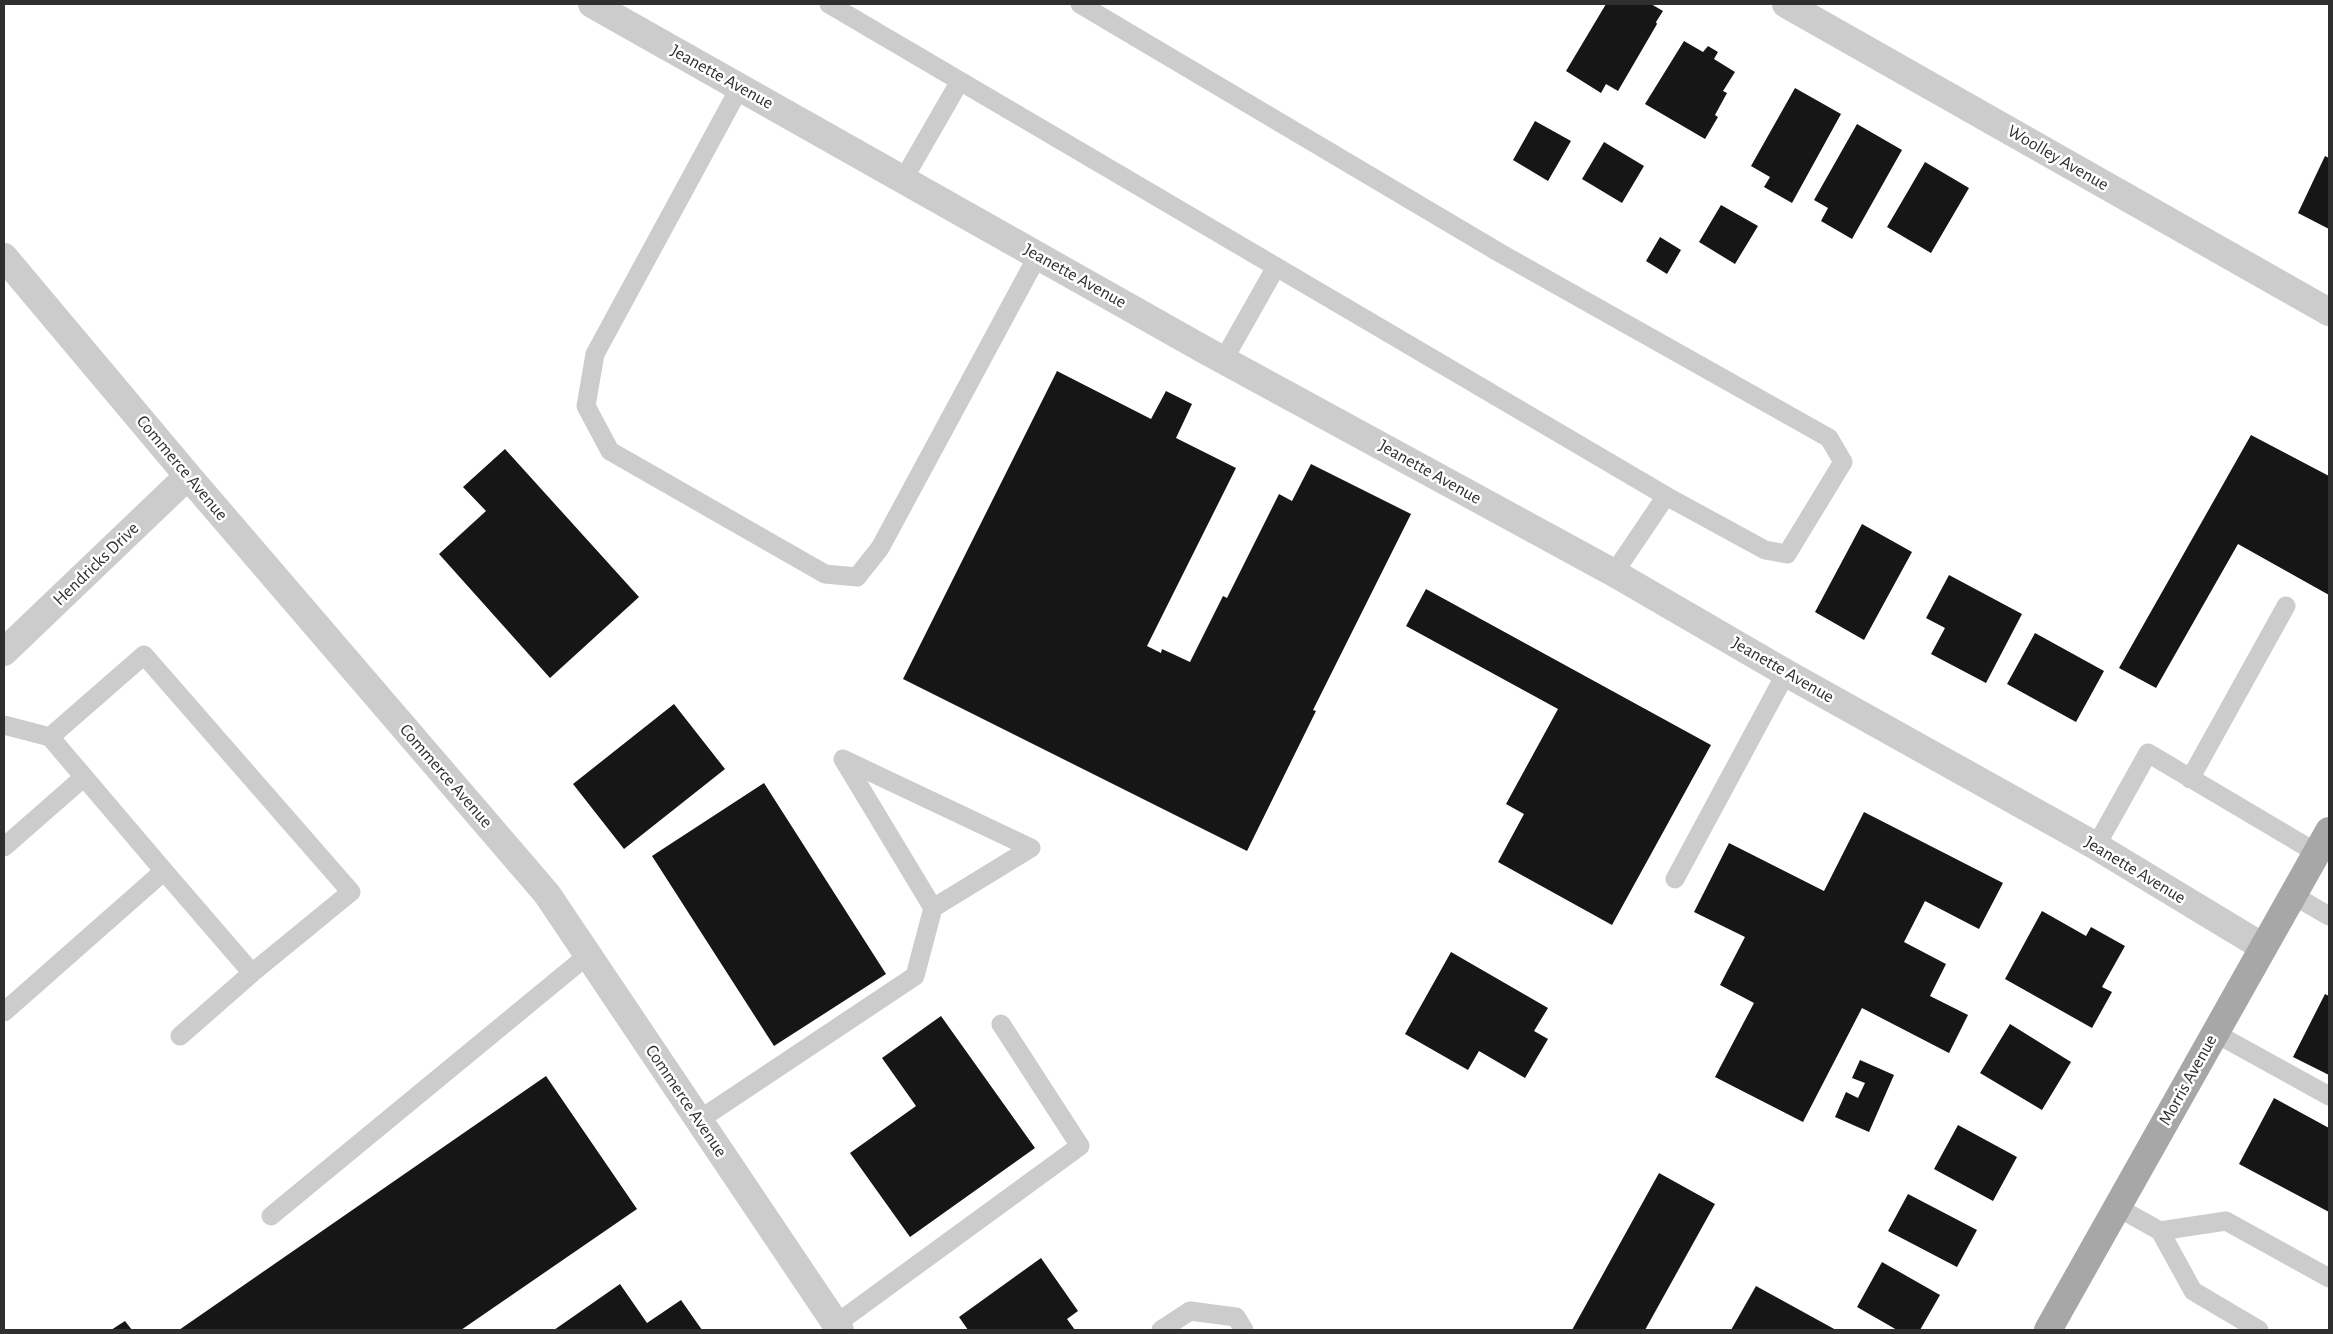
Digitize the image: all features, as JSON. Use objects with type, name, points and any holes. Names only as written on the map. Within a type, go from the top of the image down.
[{"type":"main road","name":"Morris Avenue","points":[[2048,1330],[2323,842]]},
{"type":"street","name":"Jeanette Avenue","points":[[592,4],[903,180],[1614,574],[1786,673],[2096,846],[2263,947]]},
{"type":"street","name":"Woolley Avenue","points":[[1786,4],[2329,312]]},
{"type":"street","name":"Commerce Avenue","points":[[4,257],[188,476],[547,894],[838,1327]]},
{"type":"street","name":"Hendricks Drive","points":[[4,652],[188,476]]},
{"type":"lane","points":[[829,4],[1666,496],[1765,550],[1787,554],[1843,462],[1829,438],[1500,253],[1080,4]]},
{"type":"lane","points":[[903,180],[960,81]]},
{"type":"lane","points":[[740,87],[595,354],[586,406],[610,451],[825,574],[857,577],[880,548],[1038,255]]},
{"type":"lane","points":[[1224,359],[1276,267]]},
{"type":"lane","points":[[1614,574],[1666,496]]},
{"type":"lane","points":[[2190,779],[2286,606]]},
{"type":"lane","points":[[50,736],[144,656],[351,892],[252,973],[180,1036]]},
{"type":"lane","points":[[1675,879],[1786,673]]},
{"type":"lane","points":[[4,726],[50,736],[252,973]]},
{"type":"lane","points":[[2096,846],[2148,753],[2190,779],[2323,842]]},
{"type":"lane","points":[[699,1120],[915,976],[934,908],[1031,848],[843,759],[934,908]]},
{"type":"lane","points":[[4,847],[84,777]]},
{"type":"lane","points":[[4,1012],[164,871]]},
{"type":"lane","points":[[2293,895],[2329,916]]},
{"type":"lane","points":[[271,1216],[588,955]]},
{"type":"lane","points":[[838,1327],[1080,1146],[1000,1024]]},
{"type":"lane","points":[[2215,1034],[2329,1096]]},
{"type":"lane","points":[[2116,1207],[2160,1230],[2193,1291],[2260,1330]]},
{"type":"lane","points":[[2160,1230],[2226,1221],[2329,1278]]},
{"type":"lane","points":[[1162,1330],[1190,1311],[1236,1317],[1244,1330]]},
{"type":"building","points":[[1606,4],[1651,4],[1663,11],[1618,91],[1606,84],[1601,93],[1566,71]]},
{"type":"building","points":[[1684,41],[1703,52],[1708,46],[1718,52],[1714,59],[1735,72],[1723,91],[1727,93],[1715,115],[1718,117],[1705,139],[1645,104]]},
{"type":"building","points":[[1795,88],[1841,114],[1792,203],[1764,187],[1770,177],[1751,166]]},
{"type":"building","points":[[1535,121],[1571,141],[1548,181],[1513,160]]},
{"type":"building","points":[[1857,124],[1902,150],[1852,239],[1821,221],[1828,208],[1814,200]]},
{"type":"building","points":[[1604,142],[1644,166],[1622,203],[1582,179]]},
{"type":"building","points":[[2325,156],[2329,158],[2329,229],[2298,213]]},
{"type":"building","points":[[1925,162],[1969,188],[1931,253],[1887,227]]},
{"type":"building","points":[[1721,205],[1758,226],[1735,264],[1699,242]]},
{"type":"building","points":[[1660,237],[1681,250],[1667,274],[1646,261]]},
{"type":"building","points":[[1057,371],[1151,419],[1166,391],[1192,404],[1176,438],[1236,468],[1147,646],[1161,653],[1162,649],[1190,662],[1223,596],[1227,598],[1279,494],[1292,501],[1311,464],[1411,514],[1313,710],[1316,711],[1247,851],[903,679]]},
{"type":"building","points":[[2251,435],[2329,476],[2329,595],[2238,544],[2156,688],[2119,668]]},
{"type":"building","points":[[505,449],[639,597],[550,678],[439,554],[486,511],[463,487]]},
{"type":"building","points":[[1862,524],[1912,552],[1864,640],[1815,612]]},
{"type":"building","points":[[1949,575],[2022,614],[1986,683],[1931,654],[1945,628],[1926,618]]},
{"type":"building","points":[[1426,589],[1711,745],[1612,925],[1498,862],[1524,814],[1506,804],[1558,709],[1406,626]]},
{"type":"building","points":[[2035,633],[2104,671],[2076,722],[2007,684]]},
{"type":"building","points":[[674,704],[725,769],[624,849],[573,784]]},
{"type":"building","points":[[764,783],[886,974],[774,1046],[652,856]]},
{"type":"building","points":[[1864,812],[2003,883],[1979,929],[1925,901],[1904,942],[1946,964],[1930,996],[1968,1015],[1949,1053],[1862,1008],[1803,1122],[1715,1077],[1754,1003],[1720,985],[1745,937],[1694,912],[1729,843],[1824,891]]},
{"type":"building","points":[[2042,911],[2086,936],[2091,927],[2125,946],[2102,987],[2112,992],[2092,1028],[2005,979]]},
{"type":"building","points":[[1451,952],[1548,1008],[1534,1031],[1548,1039],[1525,1078],[1479,1051],[1468,1070],[1405,1034]]},
{"type":"building","points":[[2325,994],[2329,996],[2329,1075],[2293,1057]]},
{"type":"building","points":[[941,1016],[1035,1148],[910,1237],[850,1153],[916,1106],[882,1058]]},
{"type":"building","points":[[2010,1024],[2071,1062],[2042,1110],[1980,1073]]},
{"type":"building","points":[[1860,1060],[1894,1075],[1869,1132],[1835,1117],[1846,1092],[1858,1098],[1865,1083],[1852,1078]]},
{"type":"building","points":[[546,1076],[637,1209],[461,1330],[179,1330]]},
{"type":"building","points":[[2274,1098],[2329,1128],[2329,1212],[2239,1164]]},
{"type":"building","points":[[1958,1125],[2017,1157],[1993,1201],[1934,1169]]},
{"type":"building","points":[[1659,1173],[1715,1204],[1645,1330],[1572,1330]]},
{"type":"building","points":[[1908,1194],[1977,1230],[1957,1267],[1888,1231]]},
{"type":"building","points":[[1041,1258],[1078,1311],[1067,1319],[1075,1330],[968,1330],[959,1317]]},
{"type":"building","points":[[1882,1262],[1940,1295],[1920,1330],[1897,1330],[1857,1307]]},
{"type":"building","points":[[620,1284],[647,1323],[681,1300],[702,1330],[554,1330]]},
{"type":"building","points":[[1756,1286],[1836,1330],[1731,1330]]},
{"type":"building","points":[[125,1321],[132,1330],[111,1330]]}]
